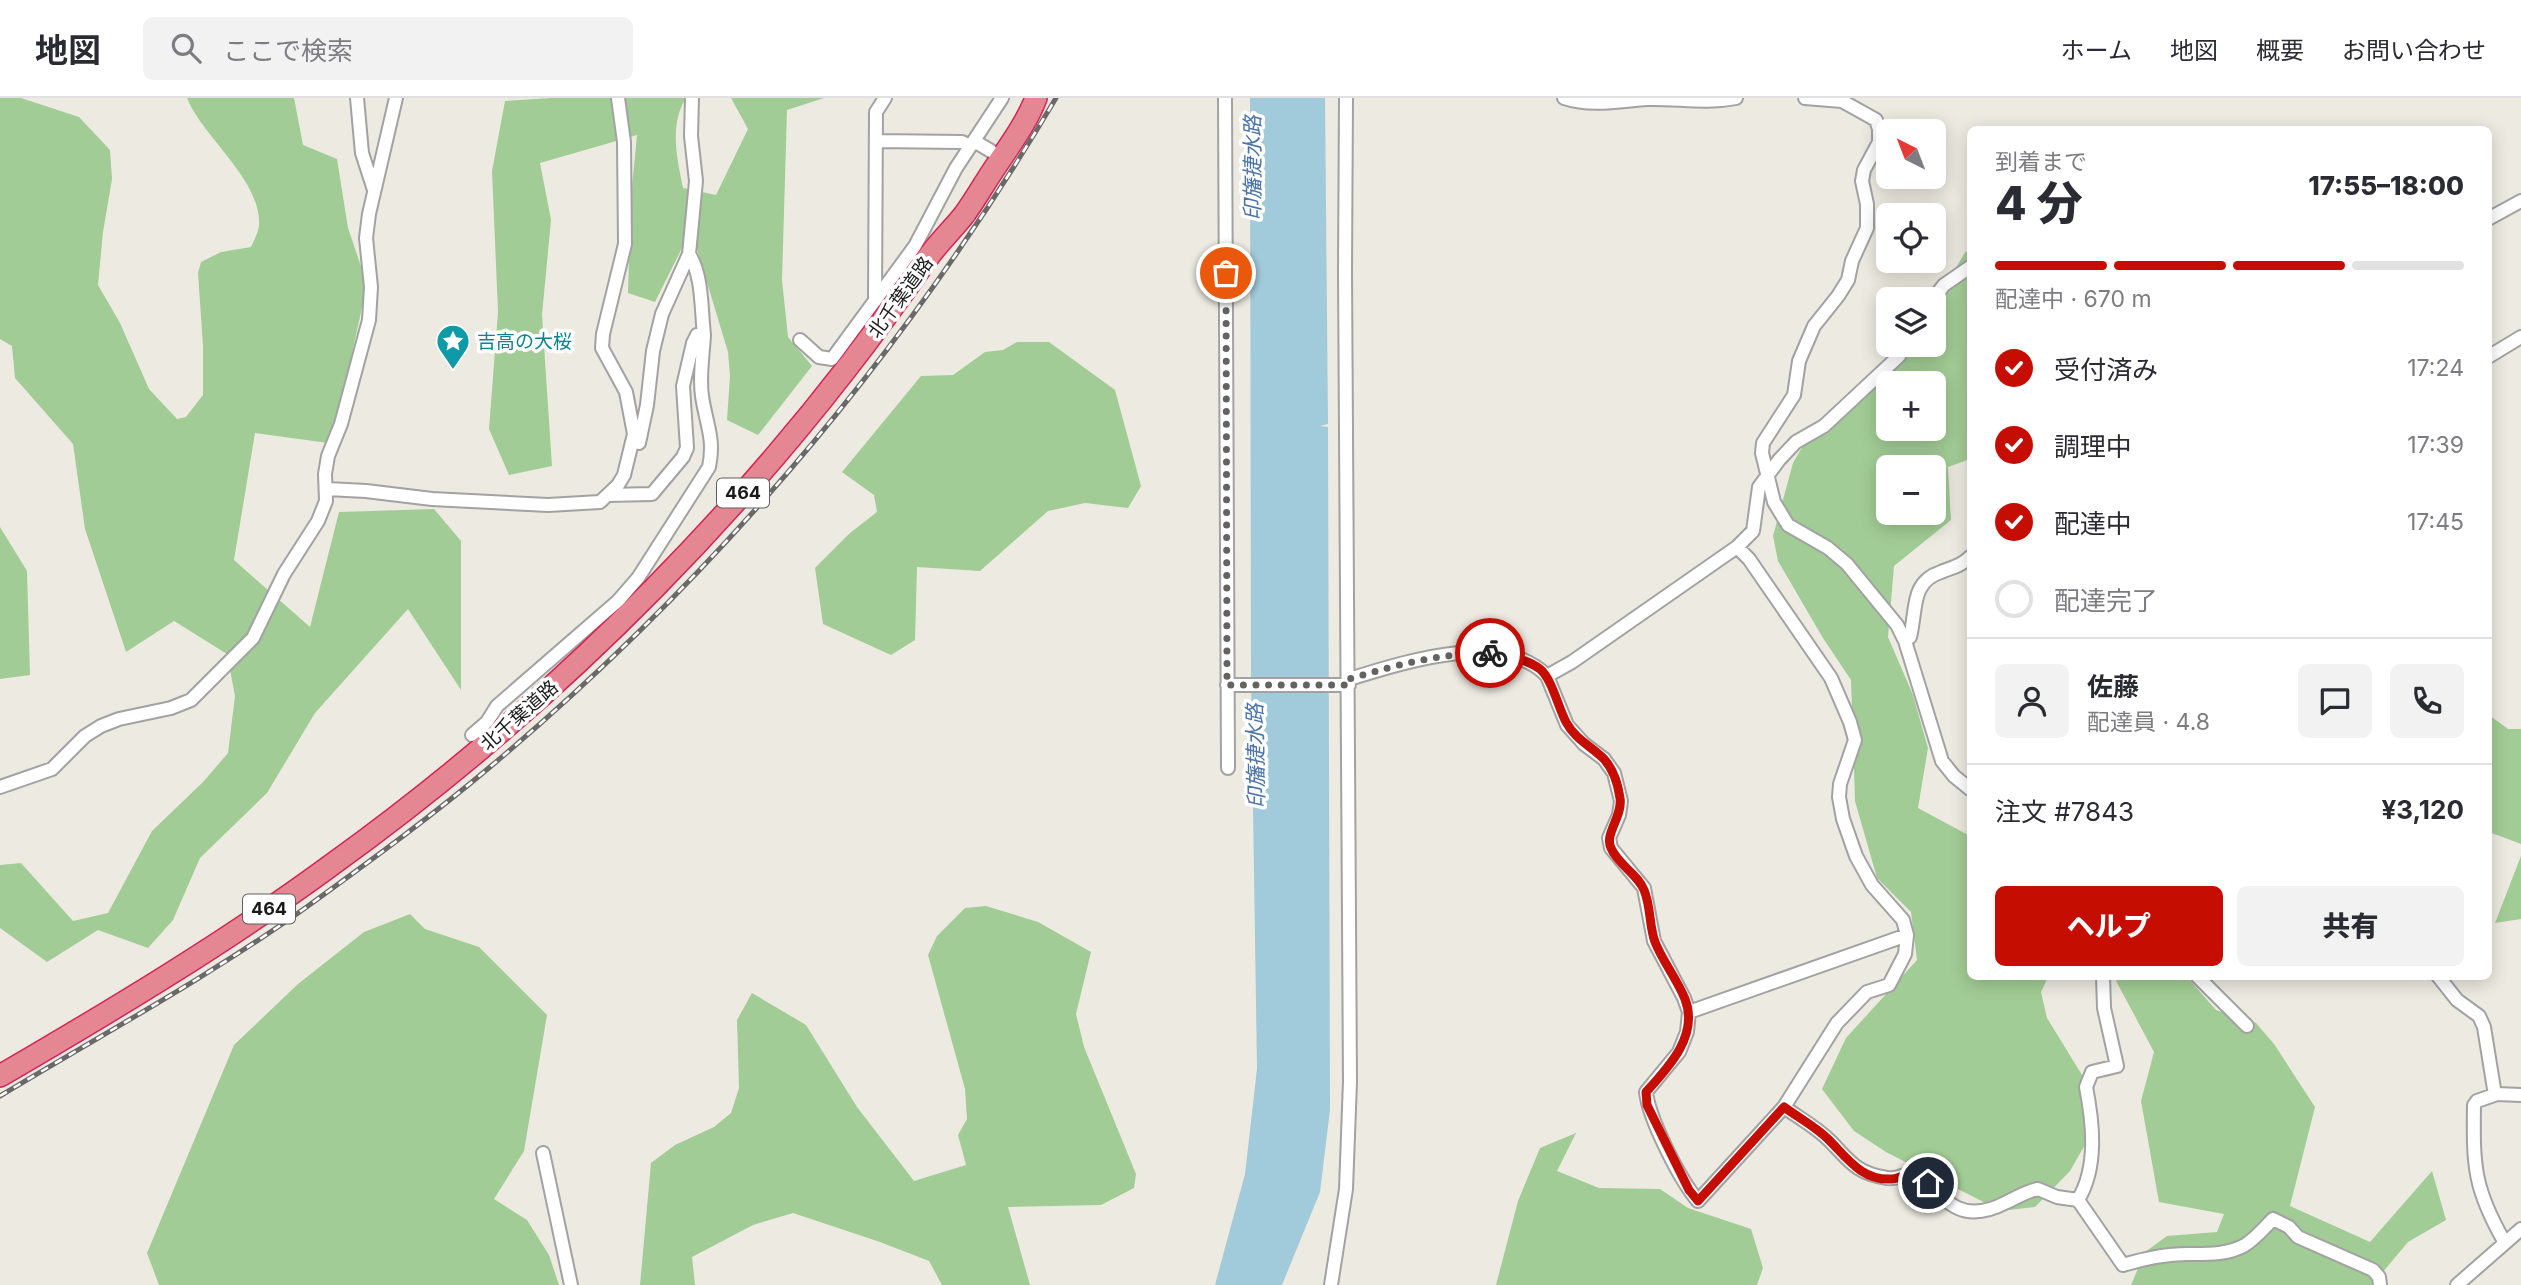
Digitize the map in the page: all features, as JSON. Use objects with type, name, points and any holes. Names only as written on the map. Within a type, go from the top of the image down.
[{"type":"highway","name":"北千葉道路","points":[[938,243],[978,146],[1024,98]]},
{"type":"highway","name":"北千葉道路","points":[[0,1076],[198,956],[310,881],[400,814],[519,716],[634,609],[726,512],[854,359],[938,243],[964,214],[1013,140],[1036,98]]},
{"type":"street","points":[[357,98],[362,153],[374,190]]},
{"type":"street","points":[[0,788],[52,769],[85,736],[101,726],[119,719],[171,708],[191,700],[214,680],[253,638],[284,574],[321,515],[326,501],[325,474],[328,456],[341,424],[369,320],[371,287],[366,238],[374,190],[396,98]]},
{"type":"street","points":[[618,98],[624,142],[625,243],[602,348],[626,393],[632,421],[634,434],[624,475]]},
{"type":"street","points":[[327,489],[432,499],[585,505],[600,502],[618,485],[635,464],[647,405],[653,351],[662,314],[689,254],[695,181],[691,136],[692,98]]},
{"type":"street","points":[[875,302],[876,112],[885,98]]},
{"type":"street","points":[[800,340],[819,357],[832,359],[915,246],[951,177],[978,146],[1002,98]]},
{"type":"street","points":[[1225,98],[1228,768]]},
{"type":"street","points":[[1331,1285],[1346,1189],[1350,1134],[1345,683],[1346,98]]},
{"type":"street","points":[[1564,98],[1613,103],[1648,99],[1714,102],[1736,98]]},
{"type":"street","points":[[1805,98],[1842,101],[1876,120],[1879,142],[1864,170],[1862,181],[1867,204],[1867,228],[1852,261],[1848,280],[1814,326],[1806,343],[1799,362],[1794,395],[1763,443],[1766,475],[1774,502],[1788,524],[1828,548],[1847,564],[1898,625],[1942,761],[1967,787]]},
{"type":"street","points":[[876,141],[962,142],[978,146]]},
{"type":"street","points":[[2492,217],[2521,201]]},
{"type":"street","points":[[472,735],[487,722],[497,706],[618,601],[638,578],[709,467],[713,450],[712,435],[701,387],[704,335],[698,280],[689,254]]},
{"type":"street","points":[[1942,287],[1967,269]]},
{"type":"street","points":[[608,495],[652,494],[682,457],[688,438],[684,386],[686,368],[697,335],[704,335]]},
{"type":"street","points":[[2492,355],[2521,337]]},
{"type":"street","points":[[1547,676],[1572,663],[1737,547],[1754,531],[1759,487],[1766,475],[1796,442],[1824,426],[1898,357]]},
{"type":"street","points":[[1227,685],[1345,683],[1407,662],[1465,653],[1508,655],[1539,668],[1547,676],[1567,725],[1584,744],[1604,759],[1614,774],[1621,802],[1619,815],[1609,838],[1611,848],[1644,888],[1654,940],[1689,1012],[1687,1032],[1679,1052],[1646,1092],[1647,1105],[1677,1168],[1698,1201],[1784,1107],[1837,1023],[1867,992],[1889,985],[1905,954],[1907,935],[1903,920],[1872,885],[1856,856],[1843,819],[1839,797],[1840,784],[1855,740],[1831,678],[1749,559],[1737,547]]},
{"type":"street","points":[[1905,641],[1910,637],[1921,583],[1938,572],[1962,565],[1967,560]]},
{"type":"street","points":[[1689,1012],[1907,935]]},
{"type":"street","points":[[2078,1200],[2087,1182],[2092,1135],[2085,1087],[2087,1079],[2092,1072],[2118,1066],[2106,1021],[2103,980]]},
{"type":"street","points":[[2201,980],[2247,1026]]},
{"type":"street","points":[[2441,980],[2457,1000],[2479,1016],[2484,1027],[2497,1094]]},
{"type":"street","points":[[2505,1243],[2491,1218],[2476,1177],[2473,1153],[2474,1105],[2477,1101],[2497,1094],[2521,1095]]},
{"type":"street","points":[[1784,1107],[1828,1139],[1856,1168],[1867,1174],[1891,1179],[1919,1172],[1948,1204],[1956,1209],[1987,1209],[2038,1189],[2057,1197],[2078,1200],[2123,1265],[2175,1255],[2199,1256],[2232,1250],[2256,1237],[2273,1219],[2289,1227],[2298,1237],[2373,1270],[2379,1277],[2380,1285]]},
{"type":"street","points":[[543,1153],[571,1285]]},
{"type":"street","points":[[2457,1285],[2521,1229]]},
{"type":"green space","points":[[0,98],[21,98],[79,117],[110,150],[112,179],[98,285],[120,323],[149,389],[177,419],[186,417],[203,395],[198,273],[201,262],[221,252],[251,247],[259,226],[257,209],[242,176],[205,128],[187,98],[294,98],[303,145],[337,159],[348,228],[367,284],[350,363],[328,443],[255,433],[234,560],[310,627],[339,512],[434,509],[461,541],[461,690],[408,609],[315,713],[267,793],[200,858],[173,920],[148,948],[98,930],[47,962],[0,928],[0,865],[21,863],[73,921],[108,913],[152,831],[203,782],[228,753],[235,696],[227,654],[174,621],[126,652],[85,529],[73,444],[15,378],[12,346],[0,339]]},
{"type":"green space","points":[[551,98],[686,98],[676,130],[683,188],[716,195],[748,129],[731,98],[824,98],[787,110],[782,280],[788,337],[812,366],[758,435],[727,420],[730,376],[728,352],[696,246],[685,242],[655,302],[628,293],[631,197],[637,135],[540,163],[551,220],[542,315],[552,466],[509,475],[489,429],[498,312],[492,171],[505,101]]},
{"type":"green space","points":[[1966,251],[1967,460],[1948,467],[1951,520],[1946,524],[1946,455],[1876,455],[1876,525],[1945,525],[1894,566],[1888,637],[1913,695],[1928,748],[1918,808],[1967,834],[1967,980],[2047,980],[2041,992],[2047,1018],[2082,1075],[2086,1143],[2070,1171],[2035,1207],[2001,1211],[1886,1152],[1854,1131],[1822,1089],[1846,1038],[1917,960],[1911,912],[1877,878],[1855,801],[1851,680],[1778,561],[1773,536],[1793,463],[1812,430],[1887,357],[1946,357],[1944,287]]},
{"type":"green space","points":[[1017,342],[1049,342],[1115,390],[1141,486],[1128,508],[1085,503],[1048,511],[980,571],[917,567],[915,640],[891,655],[823,624],[815,568],[850,533],[877,512],[874,495],[842,472],[921,376],[953,375],[985,352],[1003,350]]},
{"type":"green space","points":[[0,527],[27,571],[30,675],[0,679]]},
{"type":"green space","points":[[2492,717],[2508,729],[2521,729],[2521,844],[2492,833]]},
{"type":"green space","points":[[2521,856],[2521,919],[2495,923]]},
{"type":"green space","points":[[986,906],[1038,922],[1091,952],[1076,1014],[1084,1047],[1136,1174],[1134,1188],[1101,1205],[1008,1207],[1030,1285],[942,1285],[929,1261],[793,1213],[753,1225],[692,1257],[695,1285],[640,1285],[651,1163],[675,1145],[714,1127],[731,1113],[739,1088],[737,1020],[752,993],[806,1025],[857,1107],[914,1181],[966,1165],[958,1135],[967,1119],[965,1089],[928,955],[937,936],[965,908]]},
{"type":"green space","points":[[410,914],[425,929],[479,947],[547,1015],[524,1151],[494,1199],[527,1220],[549,1255],[559,1285],[159,1285],[147,1253],[234,1045],[298,984],[364,932]]},
{"type":"green space","points":[[2116,980],[2190,980],[2216,1010],[2256,1023],[2274,1044],[2315,1107],[2290,1206],[2370,1242],[2432,1171],[2446,1220],[2408,1242],[2372,1285],[2131,1285],[2145,1252],[2167,1236],[2217,1232],[2224,1214],[2159,1202],[2141,1101],[2154,1052]]},
{"type":"green space","points":[[1576,1133],[1557,1171],[1599,1188],[1660,1189],[1688,1208],[1751,1229],[1763,1268],[1757,1285],[1496,1285],[1518,1201],[1540,1148]]},
{"type":"water","name":"印旛捷水路","points":[[1250,98],[1325,98],[1328,424],[1320,426],[1328,427],[1330,1110],[1320,1192],[1282,1285],[1215,1285],[1245,1174],[1257,1069],[1251,676]]},
{"type":"railway","points":[[0,1096],[195,981],[271,932],[446,803],[573,694],[653,618],[729,539],[802,456],[871,371],[998,192],[1056,98]]},
{"type":"way so far","points":[[1226,273],[1227,685],[1349,685],[1349,679],[1407,662],[1465,653],[1490,653]]},
{"type":"place","name":"吉高の大桜","points":[[453,371]]},
{"type":"route","points":[[1490,653],[1508,655],[1539,668],[1547,676],[1567,725],[1584,744],[1604,759],[1614,774],[1621,802],[1619,815],[1609,838],[1611,848],[1644,888],[1654,940],[1689,1012],[1687,1032],[1679,1052],[1646,1092],[1647,1105],[1677,1168],[1698,1201],[1784,1107],[1828,1139],[1847,1161],[1867,1174],[1891,1179],[1919,1172],[1928,1183]]}]
